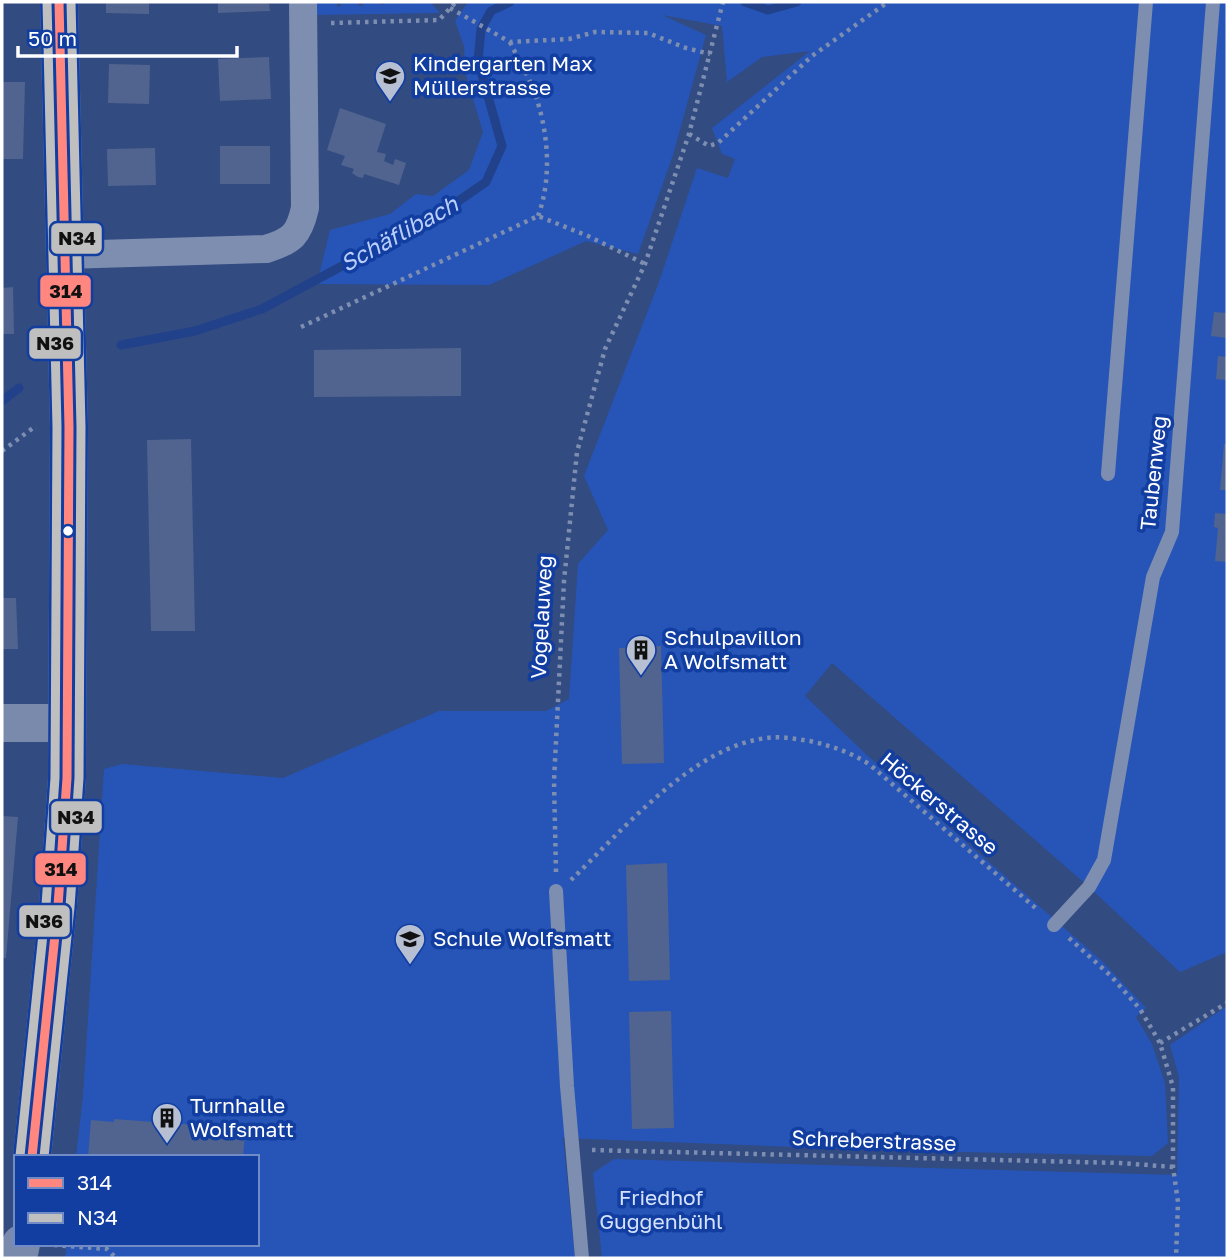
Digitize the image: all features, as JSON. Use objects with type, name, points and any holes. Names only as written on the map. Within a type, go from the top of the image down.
[{"type":"street","points":[[32,1155],[58,906],[67,778],[69,427],[60,2]]},
{"type":"street","points":[[65,255],[266,249],[293,237],[301,225],[305,208],[303,13]]},
{"type":"street","points":[[2,723],[67,723]]},
{"type":"lane","points":[[1108,474],[1146,2]]},
{"type":"lane","name":"Taubenweg","points":[[1054,925],[1089,887],[1104,860],[1153,577],[1172,532],[1213,2]]},
{"type":"lane","points":[[556,891],[564,1047],[582,1258]]},
{"type":"path","points":[[303,13],[439,20],[456,2]]},
{"type":"path","name":"Vogelauweg","points":[[556,891],[555,767],[564,582],[577,452],[605,349],[645,264],[689,134],[723,2]]},
{"type":"path","points":[[689,134],[709,146],[718,143],[812,56],[888,2]]},
{"type":"path","points":[[301,327],[538,216],[543,204],[548,164],[544,132],[533,88],[510,42],[450,8]]},
{"type":"path","points":[[510,42],[569,38],[595,32],[648,33],[710,54]]},
{"type":"path","points":[[538,216],[588,236],[645,264]]},
{"type":"path","name":"Höckerstrasse","points":[[556,891],[566,885],[677,780],[712,755],[767,738],[793,738],[850,752],[869,764],[1054,925],[1111,976],[1140,1009],[1160,1043],[1173,1087],[1173,1167],[1178,1202],[1176,1258]]},
{"type":"path","points":[[1160,1043],[1227,1003]]},
{"type":"path","name":"Schreberstrasse","points":[[574,1151],[598,1149],[1120,1163],[1173,1167]]},
{"type":"path","points":[[73,1246],[107,1249],[116,1258]]},
{"type":"green space","points":[[314,2],[337,2],[337,7],[341,6],[341,2],[358,2],[359,6],[363,6],[363,2],[380,2],[381,5],[385,2],[430,2],[440,13],[314,15]]},
{"type":"green space","points":[[468,2],[1227,2],[1227,952],[1180,972],[1089,887],[832,663],[805,696],[868,756],[1103,962],[1146,1008],[1136,1017],[1152,1044],[1165,1083],[1168,1143],[1152,1156],[872,1150],[563,1138],[575,1258],[65,1258],[67,1246],[259,1246],[259,1155],[76,1155],[83,1096],[104,769],[122,764],[283,778],[439,711],[546,711],[569,699],[578,564],[608,530],[584,476],[659,282],[697,168],[728,178],[735,159],[722,154],[712,128],[810,51],[762,57],[727,82],[722,26],[662,15],[706,35],[673,155],[638,254],[586,241],[489,285],[317,284],[330,230],[390,214],[416,194],[433,196],[469,170],[483,132],[465,72],[464,46],[455,21]]},
{"type":"green space","name":"Friedhof Guggenbühl","points":[[1227,1006],[1227,1258],[602,1258],[593,1173],[614,1159],[1177,1175],[1179,1077],[1170,1045]]},
{"type":"building","points":[[106,2],[149,2],[149,14],[106,13]]},
{"type":"building","points":[[218,2],[269,2],[270,11],[218,13]]},
{"type":"building","points":[[269,57],[271,99],[220,101],[218,59]]},
{"type":"building","points":[[109,64],[150,65],[149,104],[108,103]]},
{"type":"building","points":[[2,82],[25,82],[23,159],[2,159]]},
{"type":"building","points":[[340,108],[386,124],[377,152],[386,154],[384,161],[393,165],[395,159],[406,163],[399,185],[364,174],[363,178],[358,177],[352,173],[354,169],[341,165],[345,156],[327,150]]},
{"type":"building","points":[[220,146],[270,146],[270,184],[220,184]]},
{"type":"building","points":[[155,148],[156,185],[108,186],[107,149]]},
{"type":"building","points":[[13,287],[14,334],[2,334],[2,288]]},
{"type":"building","points":[[1214,312],[1227,313],[1227,338],[1211,336]]},
{"type":"building","points":[[461,348],[461,396],[314,397],[314,350]]},
{"type":"building","points":[[1218,356],[1227,357],[1227,380],[1216,379]]},
{"type":"building","points":[[191,439],[195,631],[151,631],[147,440]]},
{"type":"building","points":[[1224,444],[1227,445],[1227,490],[1220,490]]},
{"type":"building","points":[[1215,513],[1227,514],[1227,562],[1215,561],[1218,528],[1214,527]]},
{"type":"building","points":[[2,598],[16,598],[18,649],[2,649]]},
{"type":"building","name":"Schulpavillon A Wolfsmatt","points":[[661,646],[664,763],[622,764],[619,648]]},
{"type":"building","points":[[2,816],[18,817],[6,958],[2,958]]},
{"type":"building","points":[[667,863],[670,980],[629,981],[626,865]]},
{"type":"building","points":[[671,1011],[674,1128],[632,1129],[629,1012]]},
{"type":"building","name":"Turnhalle Wolfsmatt","points":[[114,1119],[222,1127],[222,1131],[245,1133],[243,1155],[88,1155],[91,1120],[114,1122]]},
{"type":"waterway","name":"Schäflibach","points":[[121,345],[195,331],[262,309],[444,211],[486,182],[502,146],[478,61],[481,29],[491,11],[510,2]]},
{"type":"waterway","name":"Schäflibach","points":[[745,2],[768,10],[797,2]]},
{"type":"waterway","name":"Schäflibach","points":[[2,401],[19,388]]},
{"type":"transit line","name":"N36","points":[[20,1155],[46,905],[55,778],[57,427],[47,2]]},
{"type":"transit line","name":"314","points":[[32,1155],[58,906],[67,778],[69,427],[59,2]]},
{"type":"transit line","name":"N34","points":[[44,1155],[70,907],[79,778],[81,427],[71,2]]},
{"type":"place","name":"Kindergarten Max Müllerstrasse","points":[[390,103]]},
{"type":"place","name":"Schulpavillon A Wolfsmatt","points":[[641,677]]},
{"type":"place","name":"Schule Wolfsmatt","points":[[410,966]]},
{"type":"place","name":"Turnhalle Wolfsmatt","points":[[167,1145]]}]
